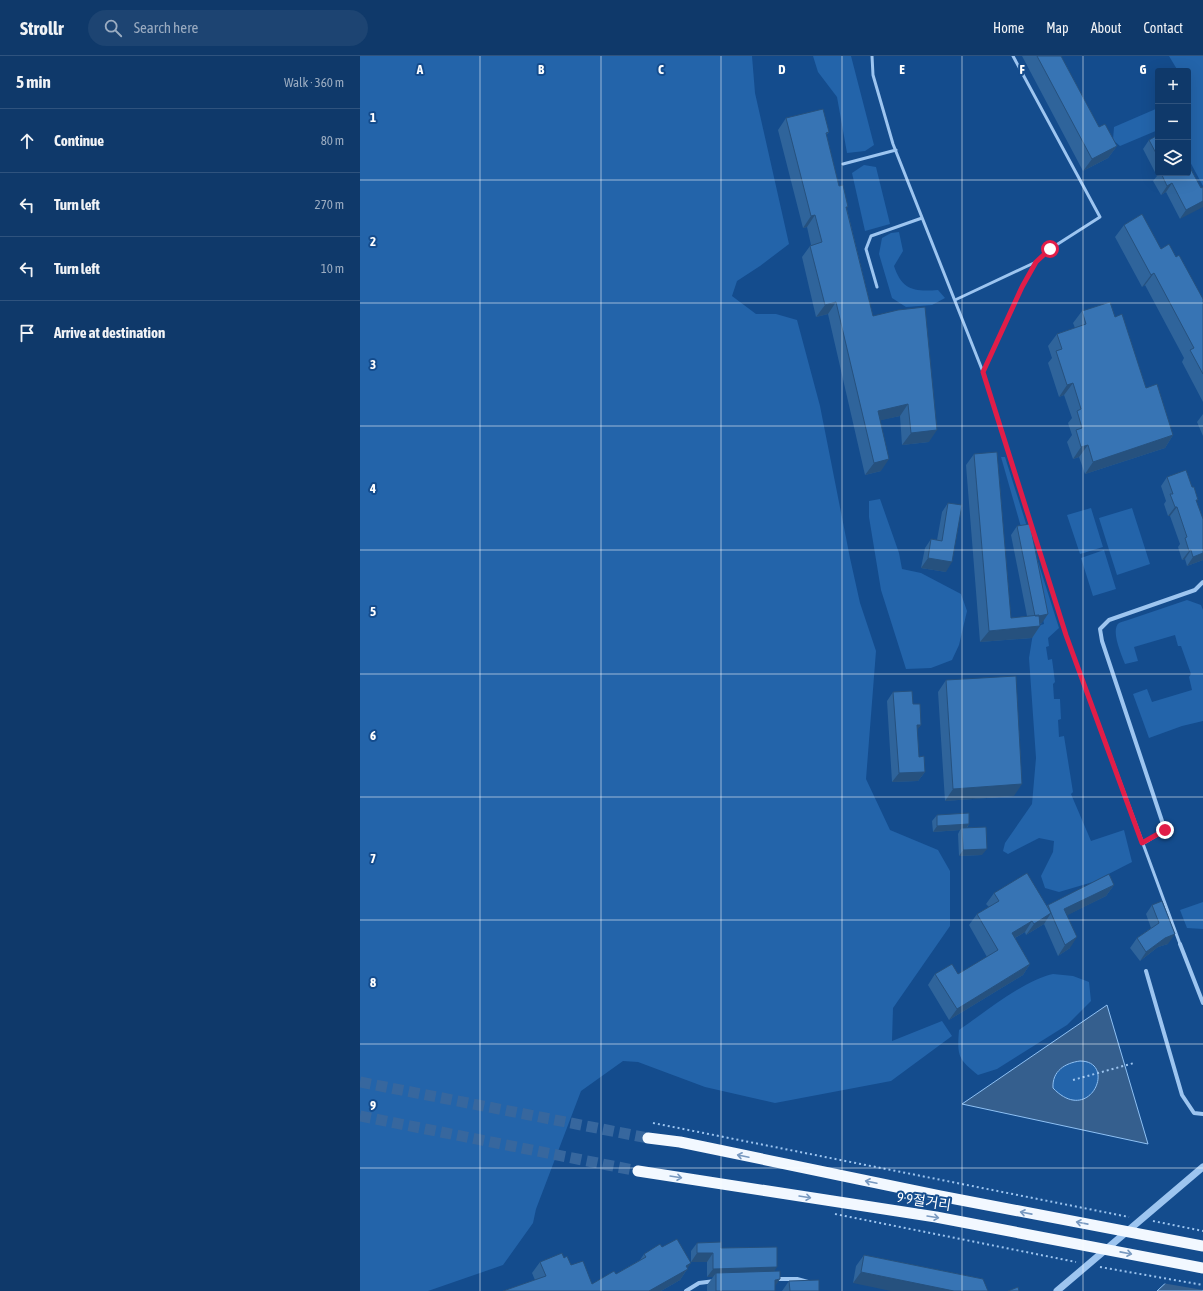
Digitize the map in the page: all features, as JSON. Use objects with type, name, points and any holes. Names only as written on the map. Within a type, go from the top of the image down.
[{"type":"highway","name":"9·9절거리","points":[[648,1138],[680,1142],[940,1196],[1203,1246]]},
{"type":"highway","name":"9·9절거리","points":[[638,1171],[936,1217],[1203,1268]]},
{"type":"street","points":[[1142,843],[1165,830],[1102,641],[1100,629],[1109,620],[1195,590],[1203,582]]},
{"type":"street","points":[[1180,944],[1203,1003]]},
{"type":"street","points":[[1146,971],[1182,1095],[1194,1113],[1203,1114]]},
{"type":"street","points":[[1057,1291],[1203,1167]]},
{"type":"street","points":[[767,1279],[797,1279],[814,1286]]},
{"type":"street","points":[[686,1291],[706,1281],[722,1281]]},
{"type":"lane","points":[[872,56],[873,75],[896,150],[983,372],[1066,635],[1180,944]]},
{"type":"lane","points":[[955,300],[1036,262],[1050,249],[1100,217],[1013,56]]},
{"type":"lane","points":[[843,164],[896,150]]},
{"type":"lane","points":[[877,287],[866,249],[871,236],[922,218]]},
{"type":"lane","points":[[983,372],[1022,287],[1036,262]]},
{"type":"path","points":[[1073,1080],[1134,1063]]},
{"type":"path","points":[[653,1123],[1067,1205]]},
{"type":"path","points":[[831,1214],[1080,1263]]},
{"type":"path","points":[[1095,1266],[1203,1286]]},
{"type":"shaded area","points":[[360,56],[752,56],[755,93],[789,244],[737,281],[732,296],[756,314],[776,314],[797,320],[820,406],[860,603],[876,651],[866,779],[890,830],[938,850],[950,871],[950,926],[893,1008],[892,1041],[942,1021],[952,1036],[891,1081],[775,1103],[705,1087],[638,1062],[623,1061],[581,1091],[536,1209],[533,1223],[503,1265],[428,1291],[360,1291]]},
{"type":"shaded area","points":[[813,56],[851,56],[874,145],[865,151],[847,153],[837,97],[818,72]]},
{"type":"shaded area","points":[[1169,56],[1203,56],[1203,186],[1191,164],[1191,68],[1176,68]]},
{"type":"shaded area","points":[[1155,109],[1155,131],[1120,146],[1113,140],[1114,127]]},
{"type":"shaded area","points":[[864,165],[876,167],[890,224],[865,231],[852,173]]},
{"type":"shaded area","points":[[899,232],[903,251],[894,266],[901,280],[905,285],[916,290],[938,290],[945,298],[932,305],[906,307],[892,298],[879,254],[882,238],[891,233]]},
{"type":"shaded area","points":[[1001,457],[1005,457],[1059,628],[1048,638],[1049,646],[1046,647],[1048,660],[1052,659],[1055,682],[1053,684],[1054,699],[1060,699],[1061,719],[1058,720],[1059,737],[1064,736],[1073,792],[1071,794],[1091,841],[1124,830],[1132,862],[1093,882],[1059,892],[1045,888],[1041,876],[1053,852],[1054,841],[1039,838],[1008,854],[1003,851],[1005,843],[1032,804],[1036,758],[1029,658],[1034,627],[1044,624],[1025,531],[1021,527]]},
{"type":"shaded area","points":[[880,499],[899,553],[902,569],[921,573],[961,594],[967,611],[959,645],[952,660],[931,668],[906,669],[881,590],[869,517],[869,501]]},
{"type":"shaded area","points":[[1091,508],[1103,547],[1080,554],[1067,515]]},
{"type":"shaded area","points":[[1132,508],[1150,564],[1117,575],[1099,518]]},
{"type":"shaded area","points":[[1104,550],[1116,589],[1093,596],[1081,558]]},
{"type":"shaded area","points":[[1187,600],[1201,605],[1203,610],[1203,721],[1182,726],[1149,738],[1133,694],[1147,689],[1152,702],[1192,690],[1189,677],[1191,674],[1181,646],[1178,646],[1175,635],[1134,647],[1138,661],[1125,664],[1116,637],[1117,626],[1121,622]]},
{"type":"shaded area","points":[[1203,902],[1203,929],[1187,928],[1180,910]]},
{"type":"shaded area","points":[[1053,974],[1073,976],[1089,982],[1091,1001],[1067,1025],[997,1069],[978,1075],[966,1065],[960,1056],[958,1046],[959,1030],[1017,990],[1042,977]]},
{"type":"shaded area","points":[[1107,1005],[1148,1144],[962,1104]],"holes":[[[1080,1061],[1091,1064],[1097,1071],[1098,1080],[1095,1089],[1088,1097],[1078,1100],[1066,1098],[1053,1088],[1053,1082],[1060,1069],[1069,1064]]]},
{"type":"shaded area","points":[[1080,1061],[1091,1064],[1097,1071],[1098,1080],[1095,1089],[1088,1097],[1078,1100],[1066,1098],[1053,1088],[1055,1077],[1065,1066]]},
{"type":"shaded area","points":[[1203,1248],[1203,1291],[1157,1291]]},
{"type":"pier","points":[[1203,1246],[1203,1290],[1162,1283],[1202,1247]]},
{"type":"building","points":[[1037,56],[1061,56],[1099,127],[1105,124],[1117,146],[1092,159]]},
{"type":"building","points":[[823,109],[829,132],[826,133],[839,186],[843,185],[848,207],[846,207],[873,316],[898,310],[925,307],[937,430],[911,433],[908,404],[878,411],[889,459],[874,463],[836,302],[825,305],[810,246],[822,242],[815,215],[811,216],[786,118]]},
{"type":"building","points":[[1155,137],[1155,151],[1149,140]]},
{"type":"building","points":[[1191,170],[1201,188],[1203,187],[1203,201],[1186,210],[1172,183],[1167,186],[1162,176],[1191,176]]},
{"type":"building","points":[[1142,214],[1161,249],[1169,244],[1176,257],[1179,255],[1203,299],[1203,374],[1190,350],[1194,348],[1154,273],[1151,275],[1124,225]]},
{"type":"building","points":[[1110,302],[1115,317],[1122,314],[1146,388],[1157,384],[1173,435],[1093,462],[1088,445],[1081,447],[1076,430],[1082,428],[1077,411],[1081,409],[1073,383],[1067,385],[1056,351],[1062,349],[1057,334],[1086,324],[1082,311]]},
{"type":"building","points":[[997,452],[1011,618],[1039,615],[1040,626],[989,631],[974,454]]},
{"type":"building","points":[[1186,470],[1192,487],[1194,487],[1198,500],[1196,500],[1203,519],[1203,553],[1193,557],[1191,550],[1189,551],[1185,538],[1187,537],[1177,507],[1175,507],[1170,494],[1173,494],[1167,477]]},
{"type":"building","points":[[948,503],[962,505],[952,562],[928,558],[931,539],[942,541]]},
{"type":"building","points":[[1030,524],[1048,614],[1039,616],[1035,616],[1017,526]]},
{"type":"building","points":[[1016,676],[1022,784],[953,789],[946,680]]},
{"type":"building","points":[[912,691],[913,704],[920,704],[921,725],[917,725],[919,757],[924,756],[925,772],[899,773],[893,692]]},
{"type":"building","points":[[969,813],[969,824],[937,826],[937,815]]},
{"type":"building","points":[[986,827],[987,849],[963,850],[962,828]]},
{"type":"building","points":[[1027,873],[1051,913],[1034,924],[1032,921],[1012,933],[1030,964],[957,1009],[935,974],[952,964],[958,974],[998,950],[977,914],[999,901],[994,893]]},
{"type":"building","points":[[1109,874],[1114,885],[1064,909],[1077,937],[1065,945],[1048,905]]},
{"type":"building","points":[[1162,901],[1175,934],[1165,938],[1146,952],[1137,938],[1159,923],[1152,905]]},
{"type":"building","points":[[677,1239],[691,1263],[686,1266],[688,1269],[649,1291],[503,1291],[546,1276],[540,1262],[562,1253],[564,1258],[567,1256],[571,1265],[583,1261],[592,1284],[614,1271],[616,1274],[646,1257],[644,1254],[660,1244],[662,1247]]},
{"type":"building","points":[[721,1242],[721,1248],[777,1247],[777,1267],[713,1269],[713,1253],[697,1253],[697,1243]]},
{"type":"building","points":[[864,1255],[983,1279],[988,1291],[954,1291],[861,1272]]},
{"type":"building","points":[[780,1271],[780,1279],[775,1280],[775,1291],[716,1291],[716,1273]]},
{"type":"building","points":[[819,1280],[819,1291],[790,1291],[789,1281]]},
{"type":"building","points":[[1018,1287],[1019,1291],[1008,1291]]},
{"type":"tunnel","points":[[360,1082],[648,1138]]},
{"type":"tunnel","points":[[360,1116],[638,1171]]},
{"type":"route","points":[[1050,249],[1036,262],[1022,287],[983,372],[1004,444],[1066,635],[1142,843],[1165,830]]}]
